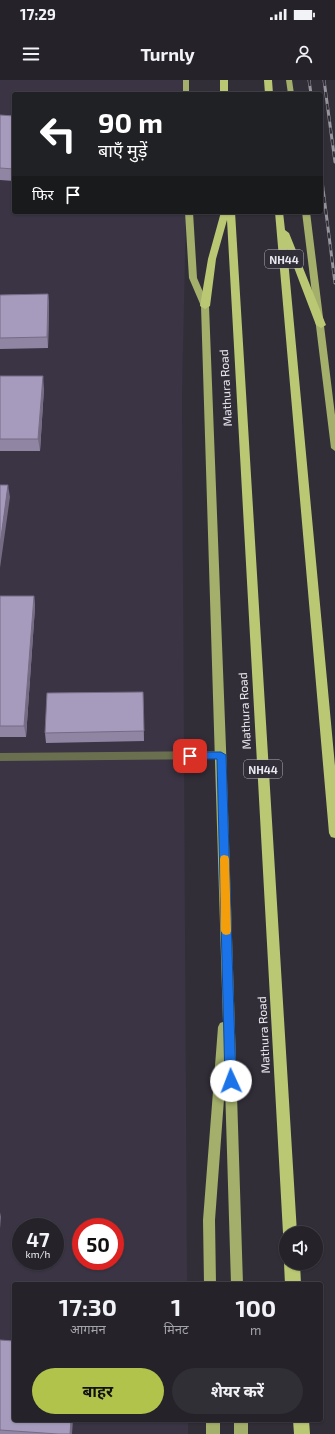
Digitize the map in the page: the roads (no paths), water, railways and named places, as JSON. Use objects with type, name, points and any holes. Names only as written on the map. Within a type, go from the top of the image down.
[{"type":"highway","points":[[224,80],[224,92]]},
{"type":"highway","points":[[268,80],[269,92]]},
{"type":"highway","points":[[204,306],[212,259],[224,214]]},
{"type":"highway","name":"Mathura Road","points":[[231,214],[290,1226]]},
{"type":"highway","points":[[280,217],[321,325]]},
{"type":"highway","name":"NH44","points":[[280,217],[335,834]]},
{"type":"highway","points":[[292,1270],[293,1282]]},
{"type":"highway","points":[[301,1422],[302,1434]]},
{"type":"main road","points":[[186,80],[186,92]]},
{"type":"main road","points":[[289,80],[291,92]]},
{"type":"main road","points":[[189,214],[193,278],[204,306],[221,755],[237,1282]]},
{"type":"main road","points":[[306,214],[335,448]]},
{"type":"main road","points":[[210,1282],[209,1220],[228,972]]},
{"type":"main road","points":[[213,1422],[213,1434]]},
{"type":"main road","points":[[241,1422],[241,1434]]},
{"type":"lane","points":[[0,757],[221,755]]},
{"type":"railway","points":[[309,80],[311,92]]},
{"type":"railway","points":[[324,80],[335,162]]},
{"type":"railway","points":[[323,189],[335,283]]}]
